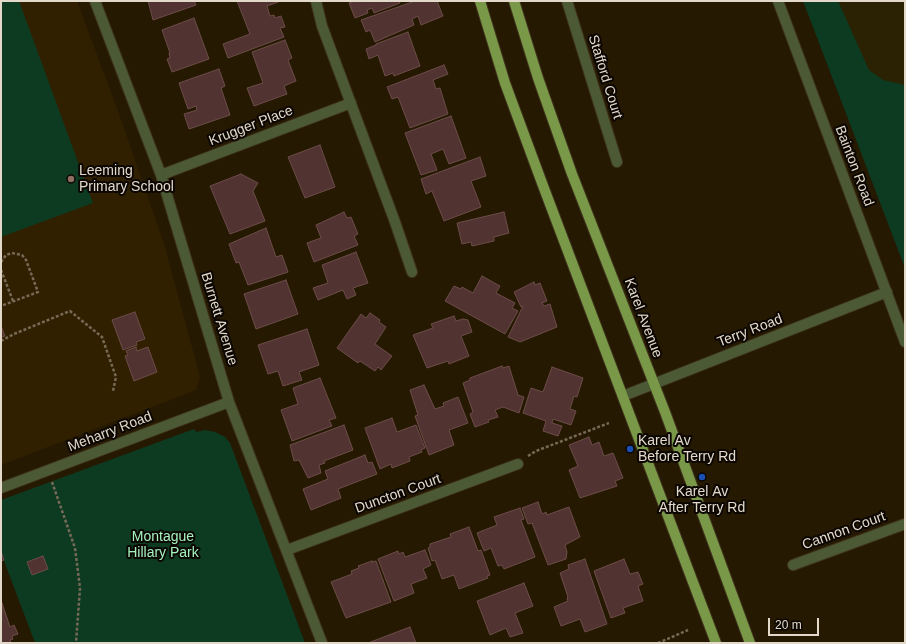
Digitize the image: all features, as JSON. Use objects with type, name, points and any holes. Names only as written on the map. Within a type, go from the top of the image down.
[{"type":"main road","points":[[480,1],[505,83],[716,643]]},
{"type":"main road","name":"Karel Avenue","points":[[514,1],[538,78],[572,174],[653,384],[750,643]]},
{"type":"street","name":"Burnett Avenue","points":[[95,1],[161,175],[229,402],[322,643]]},
{"type":"street","points":[[316,1],[322,26],[396,222],[412,272]]},
{"type":"street","name":"Stafford Court","points":[[567,1],[616,162]]},
{"type":"street","name":"Bainton Road","points":[[778,1],[905,342]]},
{"type":"street","name":"Krugger Place","points":[[161,175],[351,103]]},
{"type":"street","name":"Terry Road","points":[[623,396],[887,292]]},
{"type":"street","name":"Meharry Road","points":[[1,488],[229,402]]},
{"type":"street","name":"Duncton Court","points":[[287,550],[518,464]]},
{"type":"street","name":"Cannon Court","points":[[793,565],[905,524]]},
{"type":"path","points":[[1,262],[6,255],[12,253],[22,255],[26,260],[38,292],[1,306]]},
{"type":"path","points":[[1,270],[13,301]]},
{"type":"path","points":[[1,341],[14,334],[70,311],[102,337],[116,377],[113,391]]},
{"type":"path","points":[[518,464],[536,450],[609,423]]},
{"type":"path","points":[[52,482],[75,548],[80,588],[76,643]]},
{"type":"path","points":[[658,643],[688,630]]},
{"type":"shaded area","name":"Leeming Primary School","points":[[1,1],[77,1],[119,114],[164,244],[200,377],[196,390],[1,465]]},
{"type":"green space","points":[[1,1],[19,1],[93,203],[1,237]]},
{"type":"green space","points":[[803,1],[905,1],[905,268]]},
{"type":"green space","name":"Montague Hillary Park","points":[[194,429],[196,432],[205,430],[215,432],[225,437],[230,443],[305,643],[35,643],[1,553],[1,500]]},
{"type":"sand","points":[[838,1],[905,1],[905,85],[883,80],[869,70]]},
{"type":"building","points":[[148,1],[194,1],[196,5],[153,20]]},
{"type":"building","points":[[237,1],[281,1],[267,6],[270,16],[274,15],[275,18],[281,16],[285,27],[280,28],[284,37],[228,58],[223,44],[250,34]]},
{"type":"building","points":[[355,1],[399,1],[400,3],[374,13],[372,8],[367,10],[368,13],[355,18],[349,3]]},
{"type":"building","points":[[415,1],[437,1],[443,16],[421,25],[418,16],[412,19],[414,25],[375,42],[370,30],[366,32],[361,20]]},
{"type":"building","points":[[194,18],[209,59],[172,72],[167,59],[170,58],[170,53],[162,30]]},
{"type":"building","points":[[408,32],[420,66],[394,76],[393,73],[385,76],[378,55],[369,59],[366,49]]},
{"type":"building","points":[[285,40],[292,58],[288,60],[296,81],[284,86],[287,94],[254,106],[247,88],[263,83],[252,52]]},
{"type":"building","points":[[444,65],[448,74],[433,80],[436,89],[440,88],[448,114],[410,128],[398,97],[392,99],[387,87]]},
{"type":"building","points":[[219,69],[225,86],[221,88],[230,115],[189,129],[184,114],[197,110],[196,106],[188,109],[179,83]]},
{"type":"building","points":[[451,116],[466,158],[449,164],[443,149],[431,154],[437,170],[421,175],[405,133]]},
{"type":"building","points":[[320,145],[335,187],[305,198],[288,157]]},
{"type":"building","points":[[480,157],[486,176],[471,181],[481,207],[444,221],[432,191],[426,194],[421,179]]},
{"type":"building","points":[[241,174],[258,183],[253,191],[265,221],[230,234],[210,186]]},
{"type":"building","points":[[344,212],[347,218],[351,217],[358,234],[354,236],[358,245],[314,262],[307,243],[321,238],[316,225]]},
{"type":"building","points":[[504,212],[509,233],[494,237],[494,241],[472,246],[471,242],[462,244],[457,223]]},
{"type":"building","points":[[266,228],[276,257],[282,255],[288,272],[248,285],[239,262],[236,263],[229,244]]},
{"type":"building","points":[[356,252],[368,283],[353,288],[356,295],[347,299],[343,290],[318,300],[313,288],[328,283],[322,265]]},
{"type":"building","points":[[482,276],[500,286],[496,293],[515,303],[512,308],[518,311],[505,334],[445,301],[454,286],[461,289],[462,287],[473,293]]},
{"type":"building","points":[[286,280],[298,314],[256,329],[244,294]]},
{"type":"building","points":[[534,282],[535,285],[540,283],[547,301],[542,303],[544,306],[550,304],[557,327],[520,342],[508,337],[523,306],[521,307],[514,292]]},
{"type":"building","points":[[135,312],[145,339],[136,342],[137,345],[123,350],[112,320]]},
{"type":"building","points":[[370,313],[380,320],[379,322],[386,327],[375,344],[392,356],[381,370],[378,367],[375,371],[360,361],[358,363],[337,348],[361,314],[366,318]]},
{"type":"building","points":[[454,316],[456,321],[463,319],[468,320],[472,332],[461,336],[469,356],[449,364],[448,361],[427,368],[413,335],[433,328],[431,324]]},
{"type":"building","points":[[1,326],[5,336],[1,337]]},
{"type":"building","points":[[307,329],[319,365],[299,372],[302,380],[283,386],[278,371],[268,374],[258,345]]},
{"type":"building","points":[[136,347],[137,351],[148,347],[157,372],[134,381],[125,356],[128,355],[126,351]]},
{"type":"building","points":[[502,366],[503,368],[509,366],[518,395],[524,397],[519,413],[503,407],[495,410],[498,417],[488,420],[489,422],[475,427],[470,414],[473,412],[463,383],[470,380],[470,378]]},
{"type":"building","points":[[552,367],[583,378],[577,397],[574,396],[570,409],[576,411],[571,425],[553,419],[552,423],[562,426],[558,436],[543,431],[546,421],[523,413],[531,388],[543,392]]},
{"type":"building","points":[[320,378],[336,418],[329,420],[332,426],[292,441],[281,410],[298,404],[293,388]]},
{"type":"building","points":[[424,385],[435,409],[444,406],[443,403],[458,397],[468,423],[449,430],[454,445],[429,455],[415,416],[418,415],[410,390]]},
{"type":"building","points":[[392,418],[397,432],[416,425],[425,448],[421,450],[422,452],[409,457],[410,461],[392,468],[391,464],[380,469],[365,428]]},
{"type":"building","points":[[344,425],[353,450],[324,461],[325,463],[319,465],[321,473],[308,478],[299,460],[294,461],[290,445]]},
{"type":"building","points":[[589,437],[592,445],[599,442],[604,456],[613,453],[623,478],[615,481],[617,486],[580,498],[569,470],[578,466],[569,445]]},
{"type":"building","points":[[365,455],[368,463],[372,462],[377,474],[338,489],[341,498],[311,510],[303,489],[328,479],[325,471]]},
{"type":"building","points":[[538,502],[542,514],[546,512],[547,515],[569,507],[580,537],[565,545],[567,552],[566,559],[548,565],[532,523],[528,524],[522,508]]},
{"type":"building","points":[[520,508],[524,519],[521,520],[535,557],[504,569],[502,565],[498,566],[491,548],[484,551],[477,533],[497,525],[494,517]]},
{"type":"building","points":[[469,527],[478,551],[481,550],[490,575],[487,576],[488,578],[459,589],[454,575],[442,579],[435,560],[432,561],[428,548],[430,547],[430,544],[451,537],[450,534]]},
{"type":"building","points":[[425,550],[431,565],[423,569],[427,578],[411,584],[414,593],[394,601],[378,559],[398,551],[399,554],[403,552],[405,557]]},
{"type":"building","points":[[1,551],[4,560],[1,561]]},
{"type":"building","points":[[43,556],[48,569],[32,575],[27,562]]},
{"type":"building","points":[[585,559],[607,624],[585,632],[580,619],[561,626],[554,607],[568,601],[560,573],[569,569],[568,565]]},
{"type":"building","points":[[624,559],[630,574],[638,572],[643,584],[638,586],[643,601],[623,608],[625,613],[611,618],[594,571]]},
{"type":"building","points":[[376,561],[391,602],[346,618],[331,582],[352,574],[351,571],[359,568],[358,566]]},
{"type":"building","points":[[524,583],[533,606],[515,613],[523,633],[510,637],[506,628],[490,635],[477,601]]},
{"type":"building","points":[[2,603],[10,627],[14,625],[18,634],[12,636],[13,639],[10,640],[11,643],[1,643]]},
{"type":"building","points":[[410,627],[416,643],[368,643]]},
{"type":"place","name":"Leeming Primary School","points":[[71,179]]},
{"type":"place","name":"Karel Av Before Terry Rd","points":[[630,449]]},
{"type":"place","name":"Karel Av After Terry Rd","points":[[702,477]]}]
